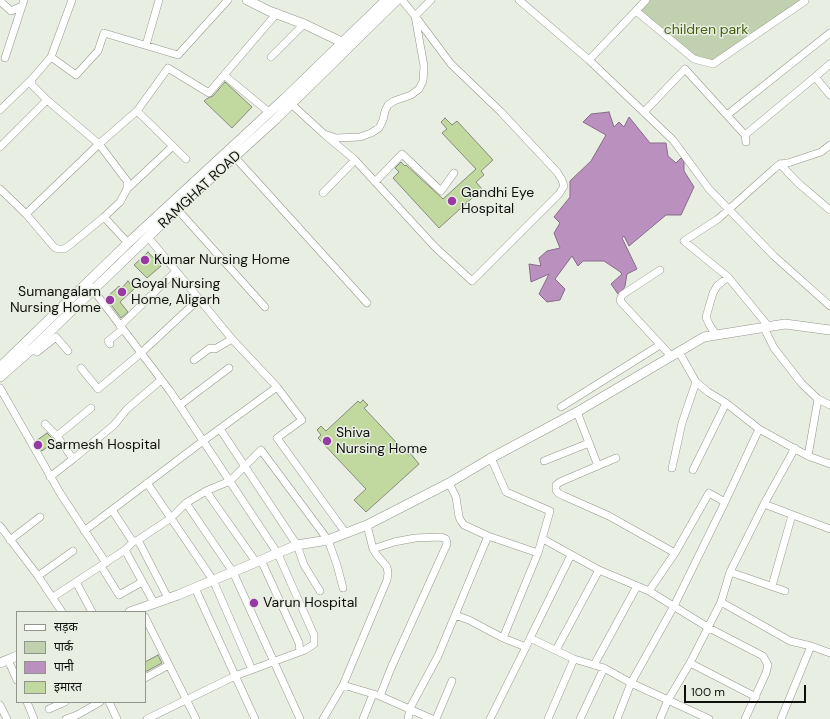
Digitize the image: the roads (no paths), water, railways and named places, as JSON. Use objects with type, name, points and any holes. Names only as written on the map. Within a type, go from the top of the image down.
[{"type":"main road","points":[[247,0],[304,24],[346,44]]},
{"type":"main road","name":"RAMGHAT ROAD","points":[[0,367],[90,286],[148,237],[346,44],[386,0]]},
{"type":"main road","name":"RAMGHAT ROAD","points":[[346,44],[397,0]]},
{"type":"main road","name":"RAMGHAT ROAD","points":[[0,377],[33,348],[128,243],[232,154],[270,113],[288,101]]},
{"type":"main road","points":[[142,610],[154,603],[195,588],[297,545],[328,540],[367,524],[449,483],[491,458],[577,412],[704,337],[785,324],[830,330]]},
{"type":"street","points":[[0,110],[32,79],[51,57],[72,0]]},
{"type":"street","points":[[146,46],[159,0]]},
{"type":"street","points":[[51,57],[76,75],[98,51],[104,33],[178,55],[228,0]]},
{"type":"street","points":[[288,101],[355,160],[435,247],[472,281],[559,194],[564,186],[557,172],[500,112],[451,64],[402,0]]},
{"type":"street","points":[[415,16],[431,0]]},
{"type":"street","points":[[519,0],[589,60],[673,140],[709,189],[774,256],[830,306]]},
{"type":"street","points":[[589,60],[646,0]]},
{"type":"street","points":[[636,11],[694,59],[714,64],[805,0]]},
{"type":"street","points":[[0,1],[11,11],[23,3]]},
{"type":"street","points":[[0,53],[5,58],[23,3]]},
{"type":"street","points":[[26,214],[99,144],[137,111],[168,68],[209,93],[277,13]]},
{"type":"street","points":[[324,134],[336,138],[345,138],[360,137],[371,133],[379,128],[388,105],[394,101],[411,95],[419,89],[423,81],[424,66],[415,16]]},
{"type":"street","points":[[271,57],[304,24]]},
{"type":"street","points":[[727,115],[830,33]]},
{"type":"street","points":[[644,112],[685,69],[746,138],[830,64]]},
{"type":"street","points":[[224,75],[270,113]]},
{"type":"street","points":[[816,77],[830,95]]},
{"type":"street","points":[[32,79],[32,85],[47,100],[99,144],[127,181],[127,189]]},
{"type":"street","points":[[0,147],[47,100]]},
{"type":"street","points":[[137,111],[186,159]]},
{"type":"street","points":[[830,145],[821,152],[788,163],[780,164],[718,219],[684,241],[728,277],[766,327],[774,348],[802,384],[818,399],[830,405]]},
{"type":"street","points":[[0,189],[26,214],[54,247],[64,249],[104,217],[120,202],[127,189],[173,146]]},
{"type":"street","points":[[821,152],[830,155]]},
{"type":"street","points":[[232,154],[368,303]]},
{"type":"street","points":[[375,182],[402,154],[441,191],[454,173]]},
{"type":"street","points":[[322,193],[355,160]]},
{"type":"street","points":[[780,164],[798,183],[830,210]]},
{"type":"street","points":[[177,209],[265,306]]},
{"type":"street","points":[[104,217],[128,243]]},
{"type":"street","points":[[148,237],[232,339],[277,387],[302,420],[278,438],[345,532]]},
{"type":"street","points":[[660,270],[622,295],[620,300],[621,302],[660,345],[675,354],[696,382],[708,392],[726,403],[759,430],[808,456],[830,464]]},
{"type":"street","points":[[110,344],[108,341],[176,271]]},
{"type":"street","points":[[716,335],[706,317],[717,286],[728,277]]},
{"type":"street","points":[[90,286],[180,406],[278,554],[314,635],[314,644],[305,650],[235,676],[147,719]]},
{"type":"street","points":[[81,368],[98,389],[141,353],[199,299]]},
{"type":"street","points":[[33,348],[37,352],[56,337],[68,351]]},
{"type":"street","points":[[194,360],[210,348],[215,349],[232,339]]},
{"type":"street","points":[[561,407],[660,345]]},
{"type":"street","points":[[180,406],[229,368]]},
{"type":"street","points":[[50,477],[114,425],[127,409],[161,380]]},
{"type":"street","points":[[672,468],[682,423],[696,382]]},
{"type":"street","points":[[84,531],[220,428],[277,387]]},
{"type":"street","points":[[0,388],[50,477],[103,564],[118,595],[142,582]]},
{"type":"street","points":[[808,456],[818,399]]},
{"type":"street","points":[[693,470],[726,403]]},
{"type":"street","points":[[57,436],[91,408]]},
{"type":"street","points":[[577,412],[598,466]]},
{"type":"street","points":[[45,424],[57,436],[73,459]]},
{"type":"street","points":[[220,428],[297,545],[304,565],[320,591]]},
{"type":"street","points":[[616,719],[631,683],[674,606],[759,430]]},
{"type":"street","points":[[544,461],[589,443]]},
{"type":"street","points":[[660,719],[668,700],[709,628],[721,602],[730,572],[764,504],[795,448]]},
{"type":"street","points":[[53,597],[171,518],[186,503],[206,491],[230,481],[261,450],[328,540],[344,588]]},
{"type":"street","points":[[491,458],[506,492],[550,511],[538,553],[503,638]]},
{"type":"street","points":[[616,458],[560,482],[556,485],[558,494],[609,516],[675,553]]},
{"type":"street","points":[[147,483],[213,580],[250,665]]},
{"type":"street","points":[[449,483],[456,497],[461,521],[464,524],[488,536],[538,553]]},
{"type":"street","points":[[206,491],[259,561],[299,643],[300,652]]},
{"type":"street","points":[[649,591],[675,553],[709,493],[725,502]]},
{"type":"street","points":[[186,503],[233,572],[300,719]]},
{"type":"street","points":[[764,504],[830,529]]},
{"type":"street","points":[[112,510],[135,541],[168,598]]},
{"type":"street","points":[[772,586],[792,515]]},
{"type":"street","points":[[10,540],[40,517]]},
{"type":"street","points":[[323,719],[343,685],[387,580],[388,567],[373,549],[367,524]]},
{"type":"street","points":[[0,526],[38,576],[61,611]]},
{"type":"street","points":[[408,719],[410,708],[438,656],[488,536]]},
{"type":"street","points":[[363,719],[391,668],[447,544],[446,539],[434,537],[408,540],[373,549]]},
{"type":"street","points":[[543,539],[599,570],[649,591],[709,628],[763,656],[768,665],[766,673],[747,718]]},
{"type":"street","points":[[125,550],[154,603]]},
{"type":"street","points":[[38,576],[73,551]]},
{"type":"street","points":[[490,719],[571,555]]},
{"type":"street","points":[[556,650],[599,570]]},
{"type":"street","points":[[730,572],[785,591]]},
{"type":"street","points":[[76,582],[91,611]]},
{"type":"street","points":[[594,666],[636,586]]},
{"type":"street","points":[[195,588],[255,719]]},
{"type":"street","points":[[721,602],[790,642],[811,646],[830,653]]},
{"type":"street","points":[[454,615],[470,620],[503,638],[526,647]]},
{"type":"street","points":[[146,618],[196,719]]},
{"type":"street","points":[[530,638],[574,659],[604,668],[631,683],[709,719]]},
{"type":"street","points":[[781,719],[811,646]]},
{"type":"street","points":[[548,719],[574,659]]},
{"type":"street","points":[[8,660],[16,678]]},
{"type":"street","points":[[690,663],[756,697]]},
{"type":"street","points":[[146,677],[169,665]]},
{"type":"street","points":[[580,719],[604,668]]},
{"type":"street","points":[[436,719],[452,681]]},
{"type":"street","points":[[343,685],[376,695],[410,708],[432,719]]},
{"type":"street","points":[[27,703],[34,719]]},
{"type":"street","points":[[49,709],[63,703]]},
{"type":"street","points":[[66,719],[77,715],[98,703]]},
{"type":"street","points":[[108,703],[116,719]]},
{"type":"street","points":[[0,705],[7,719]]},
{"type":"water","points":[[609,112],[614,127],[619,122],[624,127],[629,117],[650,143],[666,143],[668,156],[676,163],[681,158],[684,161],[684,171],[694,187],[681,215],[666,215],[629,246],[624,236],[622,238],[637,269],[627,274],[625,286],[618,294],[611,284],[622,274],[619,271],[604,261],[583,261],[578,266],[572,256],[555,279],[565,289],[560,300],[547,302],[539,294],[549,274],[531,282],[529,264],[541,266],[539,258],[547,251],[560,248],[554,233],[560,223],[554,217],[570,197],[570,181],[591,161],[606,135],[583,122],[591,114]]},
{"type":"place","name":"Gandhi Eye Hospital","points":[[452,201]]},
{"type":"place","name":"Kumar Nursing Home","points":[[145,260]]},
{"type":"place","name":"Goyal Nursing Home, Aligarh","points":[[122,292]]},
{"type":"place","name":"Sumangalam Nursing Home","points":[[110,300]]},
{"type":"place","name":"Shiva Nursing Home","points":[[327,441]]},
{"type":"place","name":"Sarmesh Hospital","points":[[38,445]]},
{"type":"place","name":"Varun Hospital","points":[[254,603]]},
{"type":"park label","name":"children park","points":[[706,30]]}]
